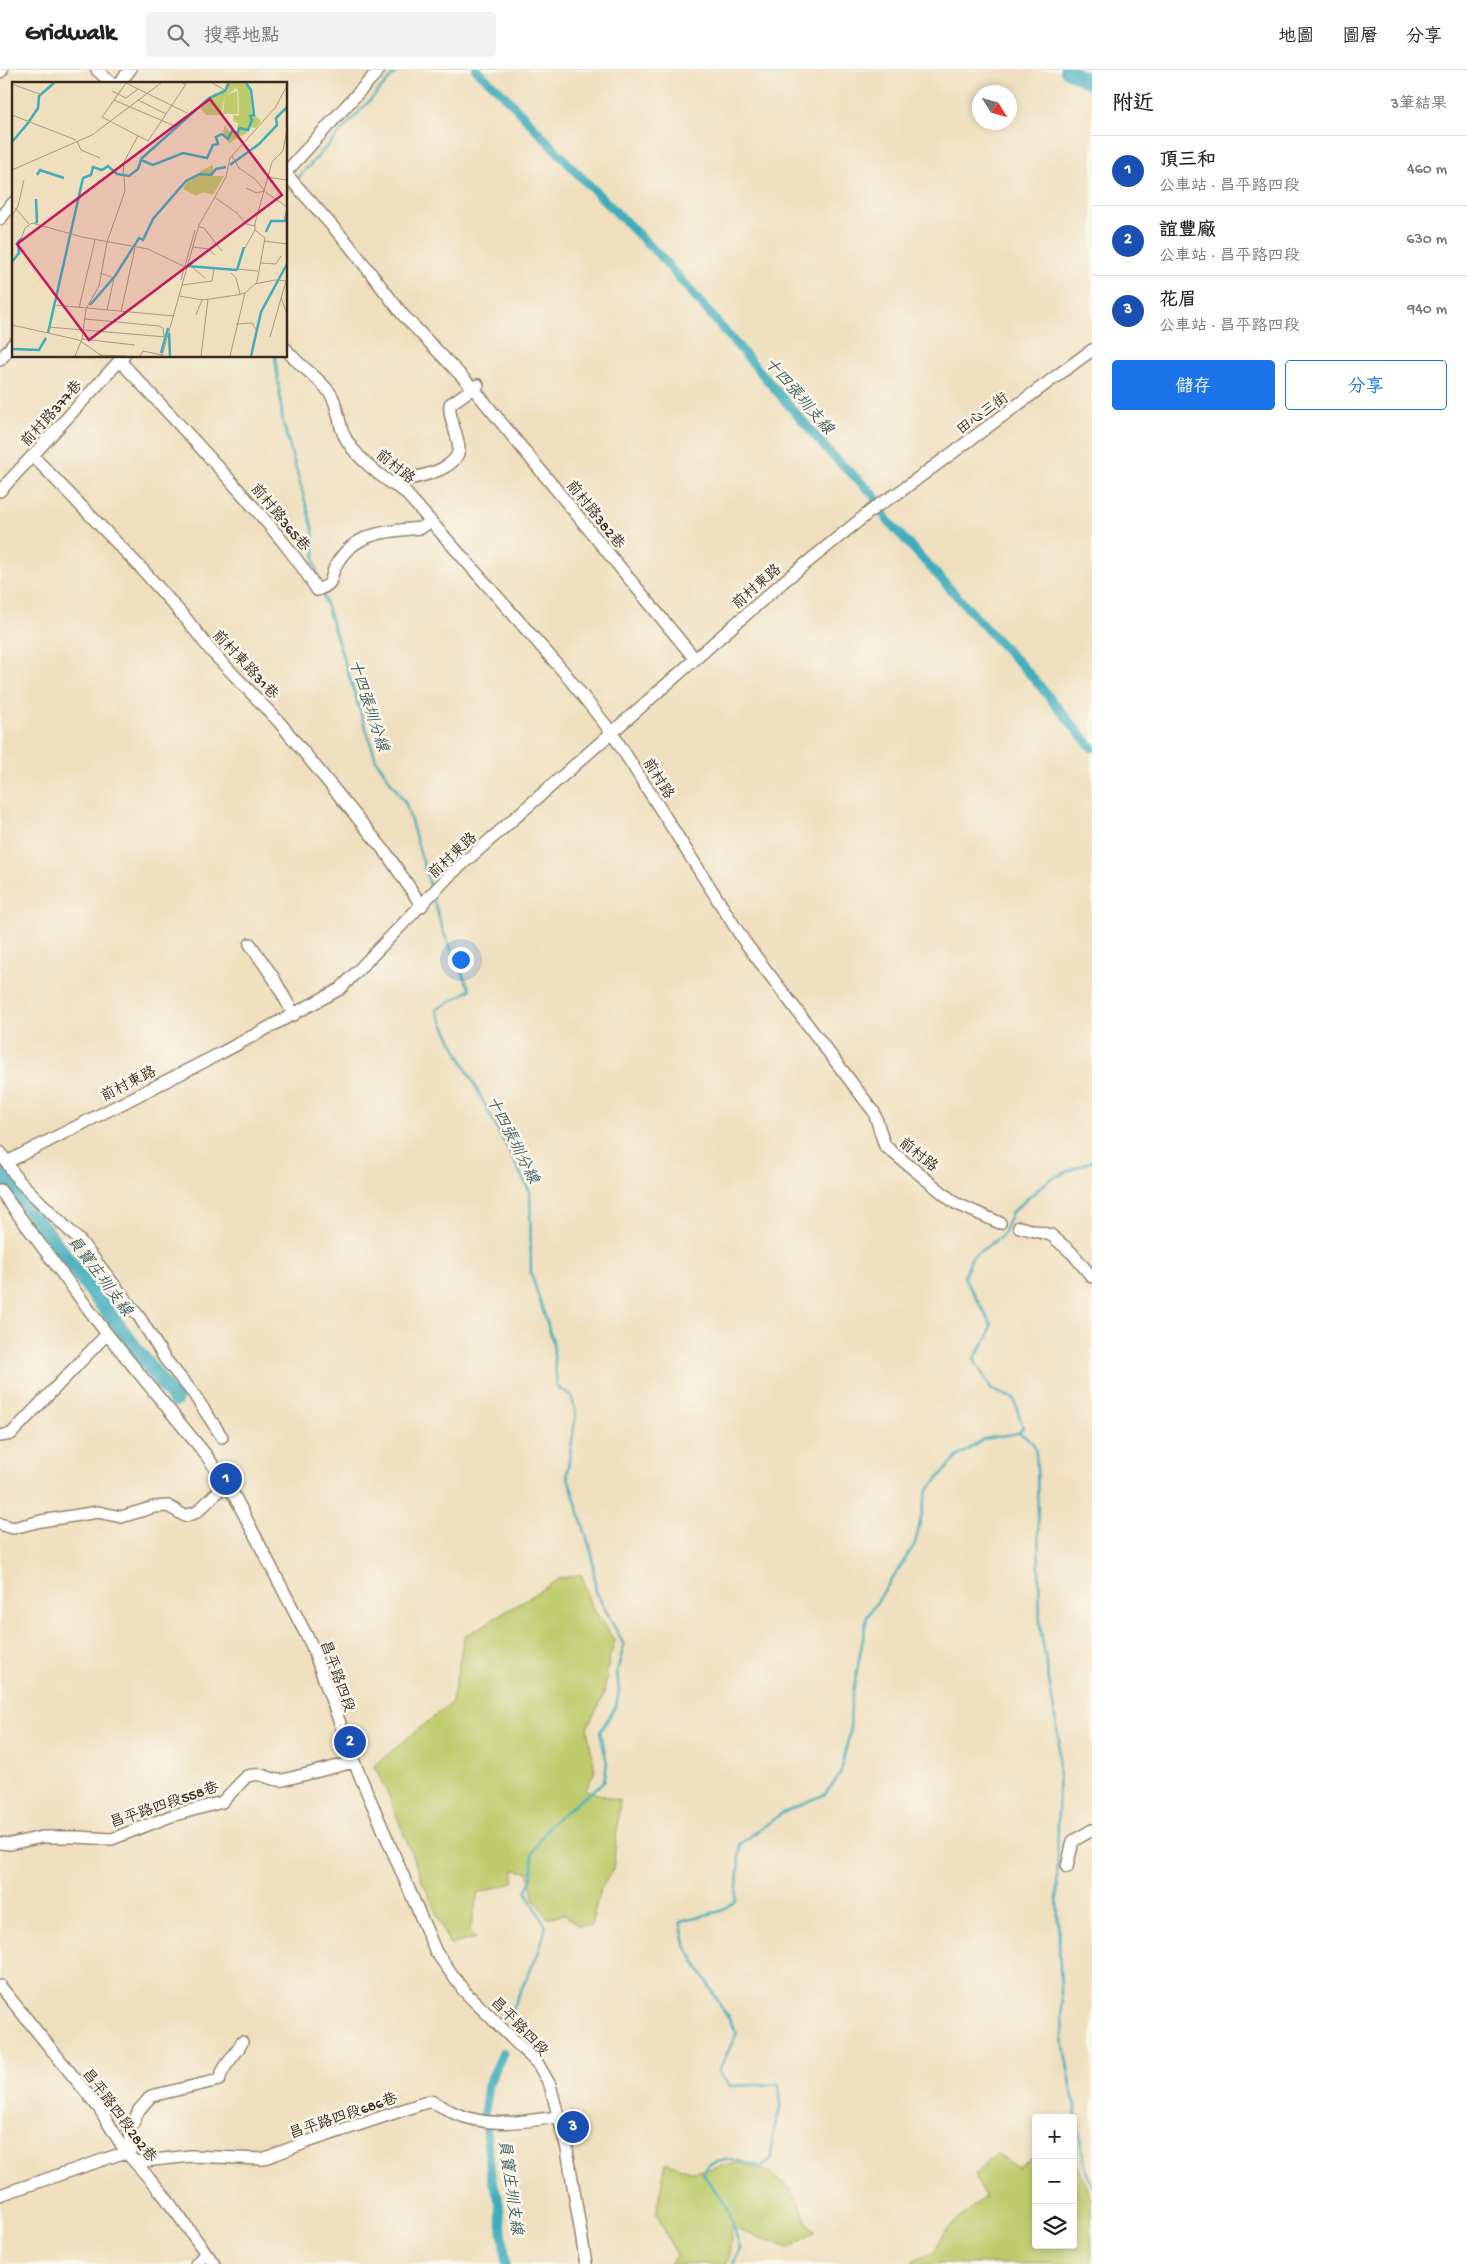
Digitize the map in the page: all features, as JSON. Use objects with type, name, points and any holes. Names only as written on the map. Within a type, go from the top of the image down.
[{"type":"street","points":[[97,70],[110,82]]},
{"type":"street","points":[[120,82],[130,70]]},
{"type":"street","points":[[288,171],[379,70]]},
{"type":"street","name":"前村路382巷","points":[[288,175],[349,245],[403,315],[476,386],[695,659]]},
{"type":"street","points":[[0,219],[12,204]]},
{"type":"street","points":[[0,360],[12,345]]},
{"type":"street","name":"田心三街","points":[[877,506],[1092,350]]},
{"type":"street","name":"前村路","points":[[288,351],[334,398],[343,434],[364,461],[390,483],[404,491],[563,671],[612,733],[744,941],[874,1112],[885,1146],[955,1203],[1000,1223]]},
{"type":"street","name":"前村路377巷","points":[[0,491],[122,359]]},
{"type":"street","name":"前村路365巷","points":[[122,359],[302,564],[317,590],[328,586],[332,580],[335,566],[346,550],[360,539],[372,534],[421,528],[429,520]]},
{"type":"street","points":[[390,483],[413,478],[451,464],[457,456],[459,445],[450,404],[476,386]]},
{"type":"street","name":"前村東路31巷","points":[[32,456],[141,568],[187,620],[212,652],[280,723],[382,847],[422,906]]},
{"type":"street","name":"前村東路","points":[[7,1162],[340,989],[451,874],[783,582],[877,506]]},
{"type":"street","points":[[250,944],[273,977],[294,1014]]},
{"type":"street","points":[[0,1152],[18,1180],[81,1242],[140,1318],[165,1359],[193,1393],[222,1436]]},
{"type":"street","name":"昌平路四段","points":[[0,1190],[107,1334],[206,1455],[235,1497],[312,1646],[354,1762],[436,1952],[464,1991],[538,2064],[550,2085],[567,2150],[586,2264]]},
{"type":"street","points":[[1019,1227],[1051,1235],[1072,1253],[1092,1277]]},
{"type":"street","points":[[0,1436],[11,1434],[107,1334]]},
{"type":"street","points":[[0,1524],[13,1528],[41,1521],[98,1512],[121,1516],[154,1506],[168,1506],[185,1516],[196,1512],[226,1484]]},
{"type":"street","name":"昌平路四段558巷","points":[[0,1843],[10,1844],[42,1837],[76,1836],[112,1839],[171,1816],[222,1802],[247,1776],[264,1774],[277,1781],[354,1762]]},
{"type":"street","points":[[1067,1868],[1073,1841],[1092,1830]]},
{"type":"street","name":"昌平路四段282巷","points":[[0,1986],[99,2108],[126,2152],[162,2193],[214,2264]]},
{"type":"street","points":[[0,2195],[126,2152],[132,2148],[130,2130],[139,2110],[151,2096],[220,2080],[221,2072],[230,2058],[236,2055],[242,2042]]},
{"type":"street","name":"昌平路四段686巷","points":[[135,2162],[191,2156],[264,2159],[307,2142],[430,2101],[454,2113],[478,2121],[499,2123],[557,2117]]},
{"type":"street","points":[[196,2264],[206,2254]]},
{"type":"green space","points":[[582,1575],[590,1604],[615,1641],[609,1659],[604,1695],[587,1728],[595,1771],[586,1790],[620,1801],[613,1870],[600,1890],[591,1926],[578,1926],[564,1914],[547,1918],[533,1897],[528,1872],[514,1870],[513,1883],[478,1893],[470,1930],[476,1938],[450,1945],[389,1796],[374,1766],[452,1702],[464,1637],[561,1578]]},
{"type":"green space","points":[[996,2153],[1018,2167],[1032,2159],[1032,2249],[1077,2249],[1077,2163],[1091,2199],[1092,2264],[915,2264],[912,2261],[935,2251],[945,2231],[984,2197],[975,2175]]},
{"type":"green space","points":[[666,2162],[693,2172],[737,2163],[764,2170],[790,2188],[814,2232],[789,2248],[732,2228],[729,2258],[726,2264],[669,2264],[676,2256],[656,2211]]},
{"type":"waterway","name":"十四張圳分線","points":[[296,180],[398,70]]},
{"type":"waterway","name":"十四張圳支線","points":[[476,70],[502,93],[578,174],[661,257],[830,453],[873,494],[887,520],[1028,672],[1092,748]]},
{"type":"waterway","points":[[1067,70],[1092,83]]},
{"type":"waterway","name":"十四張圳分線","points":[[288,188],[292,184]]},
{"type":"waterway","name":"十四張圳分線","points":[[275,358],[283,423],[313,529],[315,564],[320,584]]},
{"type":"waterway","name":"十四張圳分線","points":[[322,592],[376,760],[406,804],[431,890]]},
{"type":"waterway","name":"十四張圳分線","points":[[433,898],[443,931],[470,990],[436,1010],[530,1192],[531,1273],[553,1342],[557,1387],[571,1395],[576,1413],[567,1474],[592,1554],[596,1592],[624,1645],[617,1672],[619,1691],[616,1706],[600,1732],[607,1763],[604,1782],[551,1823],[532,1853],[532,1877],[526,1891],[546,1927],[538,1954],[511,2011]]},
{"type":"waterway","points":[[733,2264],[740,2249],[728,2208],[703,2174],[708,2164],[731,2159],[762,2167],[772,2158],[772,2138],[781,2104],[779,2084],[730,2086],[718,2072],[737,2033],[686,1947],[680,1921],[721,1911],[736,1900],[740,1844],[782,1813],[825,1794],[840,1775],[850,1732],[851,1703],[867,1617],[915,1544],[927,1491],[957,1457],[984,1439],[1018,1433],[1023,1428],[1014,1399],[991,1389],[974,1359],[989,1335],[991,1324],[964,1277],[972,1257],[1002,1236],[1012,1212],[1050,1179],[1092,1161]]},
{"type":"waterway","name":"員寶庄圳支線","points":[[0,1171],[175,1400]]},
{"type":"waterway","points":[[0,1191],[8,1181]]},
{"type":"waterway","points":[[1018,1433],[1033,1443],[1036,1456],[1040,1626],[1059,1741],[1057,1895],[1063,2040],[1086,2171],[1092,2187]]},
{"type":"waterway","name":"員寶庄圳支線","points":[[503,2053],[488,2085],[484,2114],[492,2181],[498,2196],[506,2264]]},
{"type":"place","name":"頂三和","points":[[226,1479]]},
{"type":"place","name":"誼豐廠","points":[[350,1742]]},
{"type":"place","name":"花眉","points":[[573,2127]]}]
